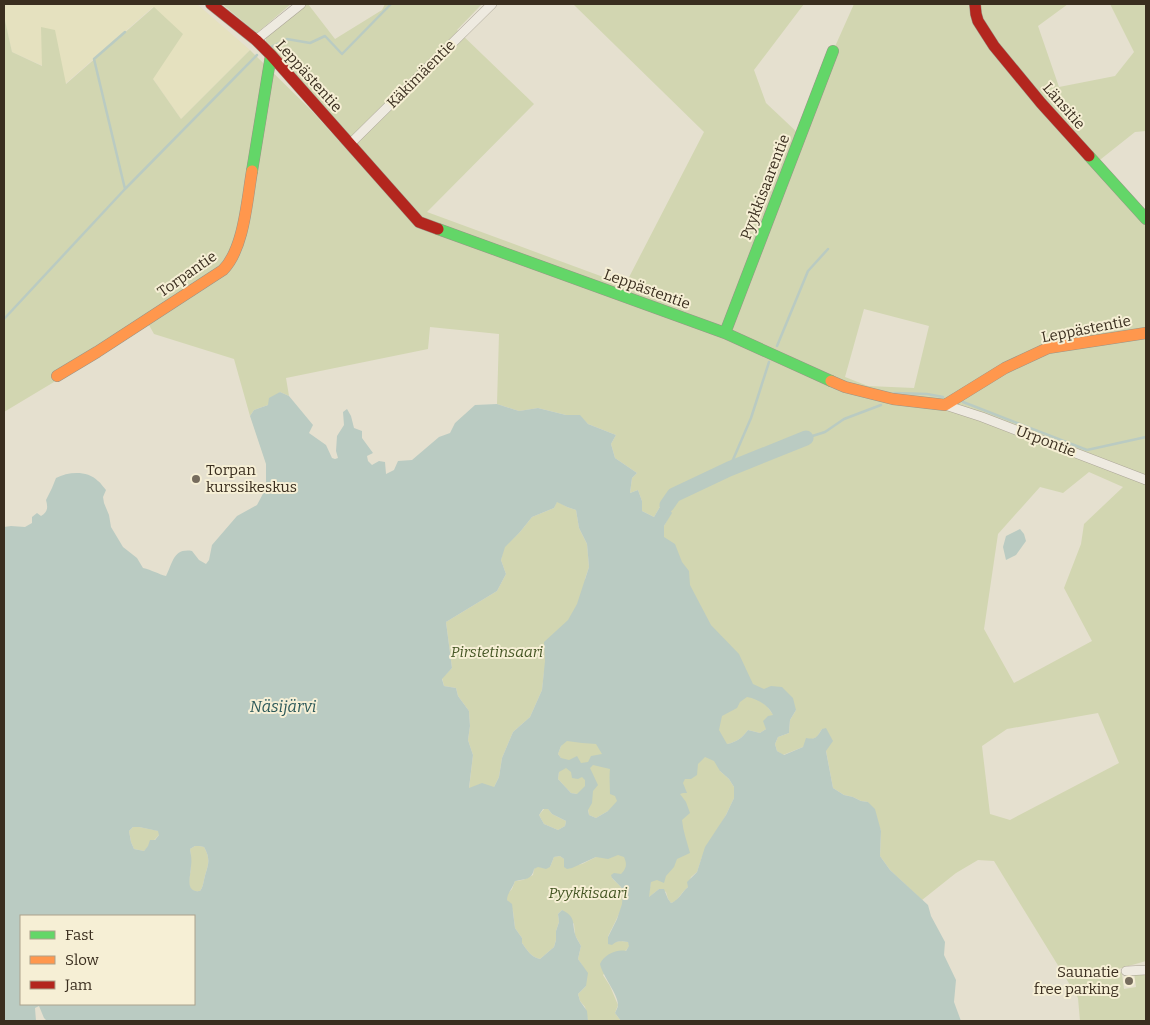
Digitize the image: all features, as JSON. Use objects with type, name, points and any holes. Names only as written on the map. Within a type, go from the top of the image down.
[{"type":"street","name":"Leppästentie","points":[[211,4],[256,40],[271,55],[419,222],[725,333],[845,388],[893,400],[945,405],[1005,368],[1048,348],[1146,333]]},
{"type":"street","points":[[256,40],[301,4]]},
{"type":"street","name":"Käkimäentie","points":[[350,144],[492,4]]},
{"type":"street","name":"Länsitie","points":[[975,4],[976,16],[1015,73],[1146,219]]},
{"type":"street","name":"Pyykkisaarentie","points":[[725,333],[833,51]]},
{"type":"street","name":"Torpantie","points":[[57,376],[216,275],[230,263],[241,235],[271,55]]},
{"type":"street","name":"Urpontie","points":[[945,405],[982,417],[1146,480]]},
{"type":"street","points":[[1126,971],[1146,970]]},
{"type":"shaded area","points":[[4,4],[197,4],[250,50],[181,119],[153,79],[153,7],[65,84],[43,66],[12,52],[4,16]]},
{"type":"green space","points":[[222,4],[291,4],[257,33]]},
{"type":"green space","name":"Pyykkisaari","points":[[306,4],[308,4],[335,39],[382,10],[385,4],[482,4],[457,30],[534,104],[427,212],[625,285],[704,132],[573,4],[804,4],[754,70],[766,103],[800,135],[833,51],[854,4],[1068,4],[1038,26],[1059,87],[1115,76],[1134,52],[1110,4],[1146,4],[1146,131],[1135,132],[1096,163],[1146,219],[1146,961],[1118,969],[1122,974],[1124,989],[1136,987],[1134,972],[1146,973],[1146,1021],[1080,1021],[1078,998],[994,861],[978,860],[956,873],[922,900],[890,870],[880,856],[881,831],[868,802],[844,795],[833,788],[822,729],[817,737],[803,747],[783,755],[777,751],[775,744],[778,737],[789,733],[790,720],[796,710],[764,704],[774,716],[766,729],[760,733],[748,730],[739,739],[727,744],[720,771],[729,779],[734,787],[734,798],[702,857],[697,872],[691,877],[688,887],[676,901],[671,903],[666,892],[659,889],[648,898],[651,882],[621,874],[612,878],[622,889],[624,896],[619,914],[608,937],[615,942],[628,942],[630,946],[603,975],[618,1005],[615,1013],[621,1021],[588,1021],[585,1007],[580,1001],[578,994],[586,986],[582,965],[578,959],[581,946],[575,935],[574,924],[562,910],[558,914],[559,922],[554,947],[540,959],[537,958],[522,943],[522,938],[515,928],[513,911],[507,900],[507,894],[512,889],[515,881],[523,880],[533,875],[534,869],[538,866],[542,868],[550,867],[554,857],[560,856],[564,859],[564,867],[582,864],[596,857],[614,817],[614,813],[608,811],[596,818],[589,815],[588,809],[577,794],[571,793],[558,779],[561,758],[558,754],[664,537],[664,526],[671,513],[661,505],[654,517],[642,511],[642,501],[638,490],[630,493],[632,478],[637,473],[615,458],[611,444],[616,435],[588,424],[579,415],[566,415],[538,408],[519,411],[497,404],[499,334],[430,327],[428,349],[286,378],[289,396],[280,392],[268,405],[254,410],[250,416],[234,359],[154,334],[149,325],[4,412],[4,16],[12,52],[42,66],[41,27],[55,30],[66,84],[154,7],[183,34],[153,79],[181,119],[250,50],[310,109],[339,141],[347,133],[266,44],[266,36]],"holes":[[[864,309],[929,326],[914,388],[868,386],[845,377]],[[1089,472],[1123,487],[1084,524],[1081,544],[1064,588],[1092,641],[1014,683],[984,629],[998,534],[1040,487],[1063,493]],[[1098,713],[1119,763],[1010,820],[990,814],[982,746],[1007,729]]]},
{"type":"green space","name":"Pirstetinsaari","points":[[557,501],[576,510],[579,528],[587,544],[589,567],[585,579],[604,595],[544,672],[542,690],[530,717],[513,732],[502,758],[499,777],[494,787],[469,789],[473,755],[468,740],[470,726],[469,711],[458,696],[456,688],[444,686],[442,678],[452,668],[446,622],[497,591],[506,574],[501,560],[504,547],[532,517],[554,508]]},
{"type":"green space","points":[[544,809],[548,809],[552,814],[566,821],[565,826],[558,830],[544,824],[539,815]]},
{"type":"green space","points":[[133,827],[159,831],[159,835],[144,851],[134,849],[129,831]]},
{"type":"green space","points":[[195,846],[204,847],[208,860],[203,886],[200,891],[191,889],[189,883],[190,849]]},
{"type":"water","name":"Näsijärvi","points":[[280,392],[289,396],[313,425],[309,433],[326,445],[332,458],[335,459],[338,458],[336,451],[337,436],[344,425],[343,412],[347,409],[354,428],[362,431],[362,438],[373,453],[367,456],[368,461],[372,465],[379,461],[385,462],[386,474],[394,470],[398,461],[412,460],[439,437],[450,433],[455,423],[475,405],[497,404],[519,411],[538,408],[566,415],[580,415],[588,424],[616,435],[611,444],[615,458],[637,473],[632,478],[630,493],[638,490],[642,501],[642,511],[654,517],[661,505],[667,505],[672,513],[664,526],[664,537],[675,544],[682,562],[689,571],[690,585],[711,625],[739,654],[753,684],[764,689],[771,686],[782,687],[793,698],[796,710],[790,720],[789,733],[778,737],[775,744],[777,751],[784,755],[803,747],[806,738],[814,738],[822,729],[826,728],[833,741],[826,751],[833,788],[844,795],[868,802],[875,809],[881,831],[880,856],[890,870],[928,905],[931,916],[945,942],[944,955],[956,980],[954,1002],[961,1021],[621,1021],[615,1013],[618,1005],[616,996],[600,964],[607,955],[618,951],[626,951],[629,946],[628,942],[623,941],[612,945],[608,944],[608,937],[622,904],[623,892],[611,875],[614,873],[621,874],[625,868],[624,857],[618,855],[608,859],[596,857],[567,869],[564,867],[564,859],[560,856],[554,857],[550,867],[546,869],[538,867],[534,869],[530,877],[515,881],[507,897],[507,900],[512,904],[515,928],[522,938],[522,943],[534,957],[540,959],[554,947],[559,922],[558,914],[562,910],[570,915],[575,936],[581,946],[578,959],[588,973],[586,986],[578,994],[580,1001],[587,1011],[588,1021],[47,1021],[39,1006],[35,1008],[36,1021],[4,1021],[4,527],[25,527],[32,523],[32,517],[37,513],[41,516],[46,511],[46,500],[56,478],[72,473],[83,474],[94,477],[106,490],[103,497],[111,527],[123,547],[137,558],[143,568],[166,576],[177,554],[186,551],[192,551],[199,560],[206,564],[209,560],[212,545],[237,516],[257,505],[266,488],[266,464],[250,416],[254,410],[268,405],[269,398]],"holes":[[[557,502],[576,510],[579,528],[587,544],[589,567],[577,604],[568,620],[544,642],[545,661],[542,690],[530,717],[513,732],[502,758],[499,777],[494,787],[482,783],[469,788],[473,755],[468,740],[470,726],[469,711],[458,696],[456,688],[444,686],[442,679],[452,668],[446,622],[497,591],[506,574],[501,560],[505,547],[532,517],[554,508]],[[747,697],[755,699],[768,708],[773,715],[768,716],[763,721],[766,729],[760,733],[748,730],[739,739],[727,744],[719,730],[722,716],[737,708],[740,702]],[[567,741],[596,744],[602,754],[591,756],[588,762],[581,763],[577,756],[569,760],[561,758],[558,754],[561,746]],[[705,757],[714,761],[734,787],[734,798],[726,815],[705,847],[697,872],[687,882],[688,887],[671,903],[664,889],[659,889],[649,897],[651,882],[657,880],[664,883],[666,876],[674,867],[677,859],[690,853],[682,820],[690,813],[686,802],[680,794],[687,793],[683,783],[685,779],[691,779],[697,775],[698,764]],[[593,765],[610,769],[610,794],[615,796],[617,801],[608,811],[596,818],[589,815],[588,810],[592,803],[593,791],[598,785],[590,768]],[[566,768],[571,772],[572,778],[578,779],[582,777],[585,780],[585,786],[577,794],[571,793],[558,779],[559,772]],[[543,809],[548,809],[552,814],[566,821],[565,826],[558,830],[544,824],[539,815]],[[133,827],[139,827],[158,831],[159,835],[155,840],[150,840],[144,851],[134,849],[129,831]],[[195,846],[204,847],[208,856],[203,886],[200,891],[195,891],[190,886],[190,849]]]},
{"type":"water","points":[[1020,529],[1026,541],[1016,555],[1006,560],[1003,547],[1006,536]]},
{"type":"waterway","points":[[271,47],[287,39],[310,43],[325,36],[342,54],[391,4]]},
{"type":"waterway","points":[[125,32],[94,59],[125,189]]},
{"type":"waterway","points":[[4,319],[125,189],[257,55]]},
{"type":"waterway","points":[[777,346],[808,271],[828,249]]},
{"type":"waterway","points":[[729,469],[751,418],[769,362]]},
{"type":"waterway","points":[[894,393],[927,394],[943,397]]},
{"type":"waterway","points":[[963,402],[1087,450],[1146,437]]},
{"type":"waterway","points":[[806,438],[825,432],[844,419],[881,405]]},
{"type":"waterway","points":[[667,505],[674,495],[729,469],[806,438]]},
{"type":"traffic: fast","points":[[725,333],[833,51]]},
{"type":"traffic: fast","points":[[252,171],[271,55]]},
{"type":"traffic: fast","points":[[1089,156],[1146,219]]},
{"type":"traffic: fast","points":[[438,229],[725,333],[831,381]]},
{"type":"traffic: slow","points":[[57,376],[223,270],[236,250],[240,237],[252,171]]},
{"type":"traffic: slow","points":[[831,381],[845,387],[893,399],[945,405],[1005,368],[1048,348],[1146,333]]},
{"type":"traffic: jam","points":[[211,4],[256,40],[271,55],[419,222],[438,229]]},
{"type":"traffic: jam","points":[[975,4],[978,21],[994,46],[1041,103],[1089,156]]},
{"type":"place","name":"Torpan kurssikeskus","points":[[196,479]]},
{"type":"place","name":"Saunatie free parking","points":[[1129,981]]}]
